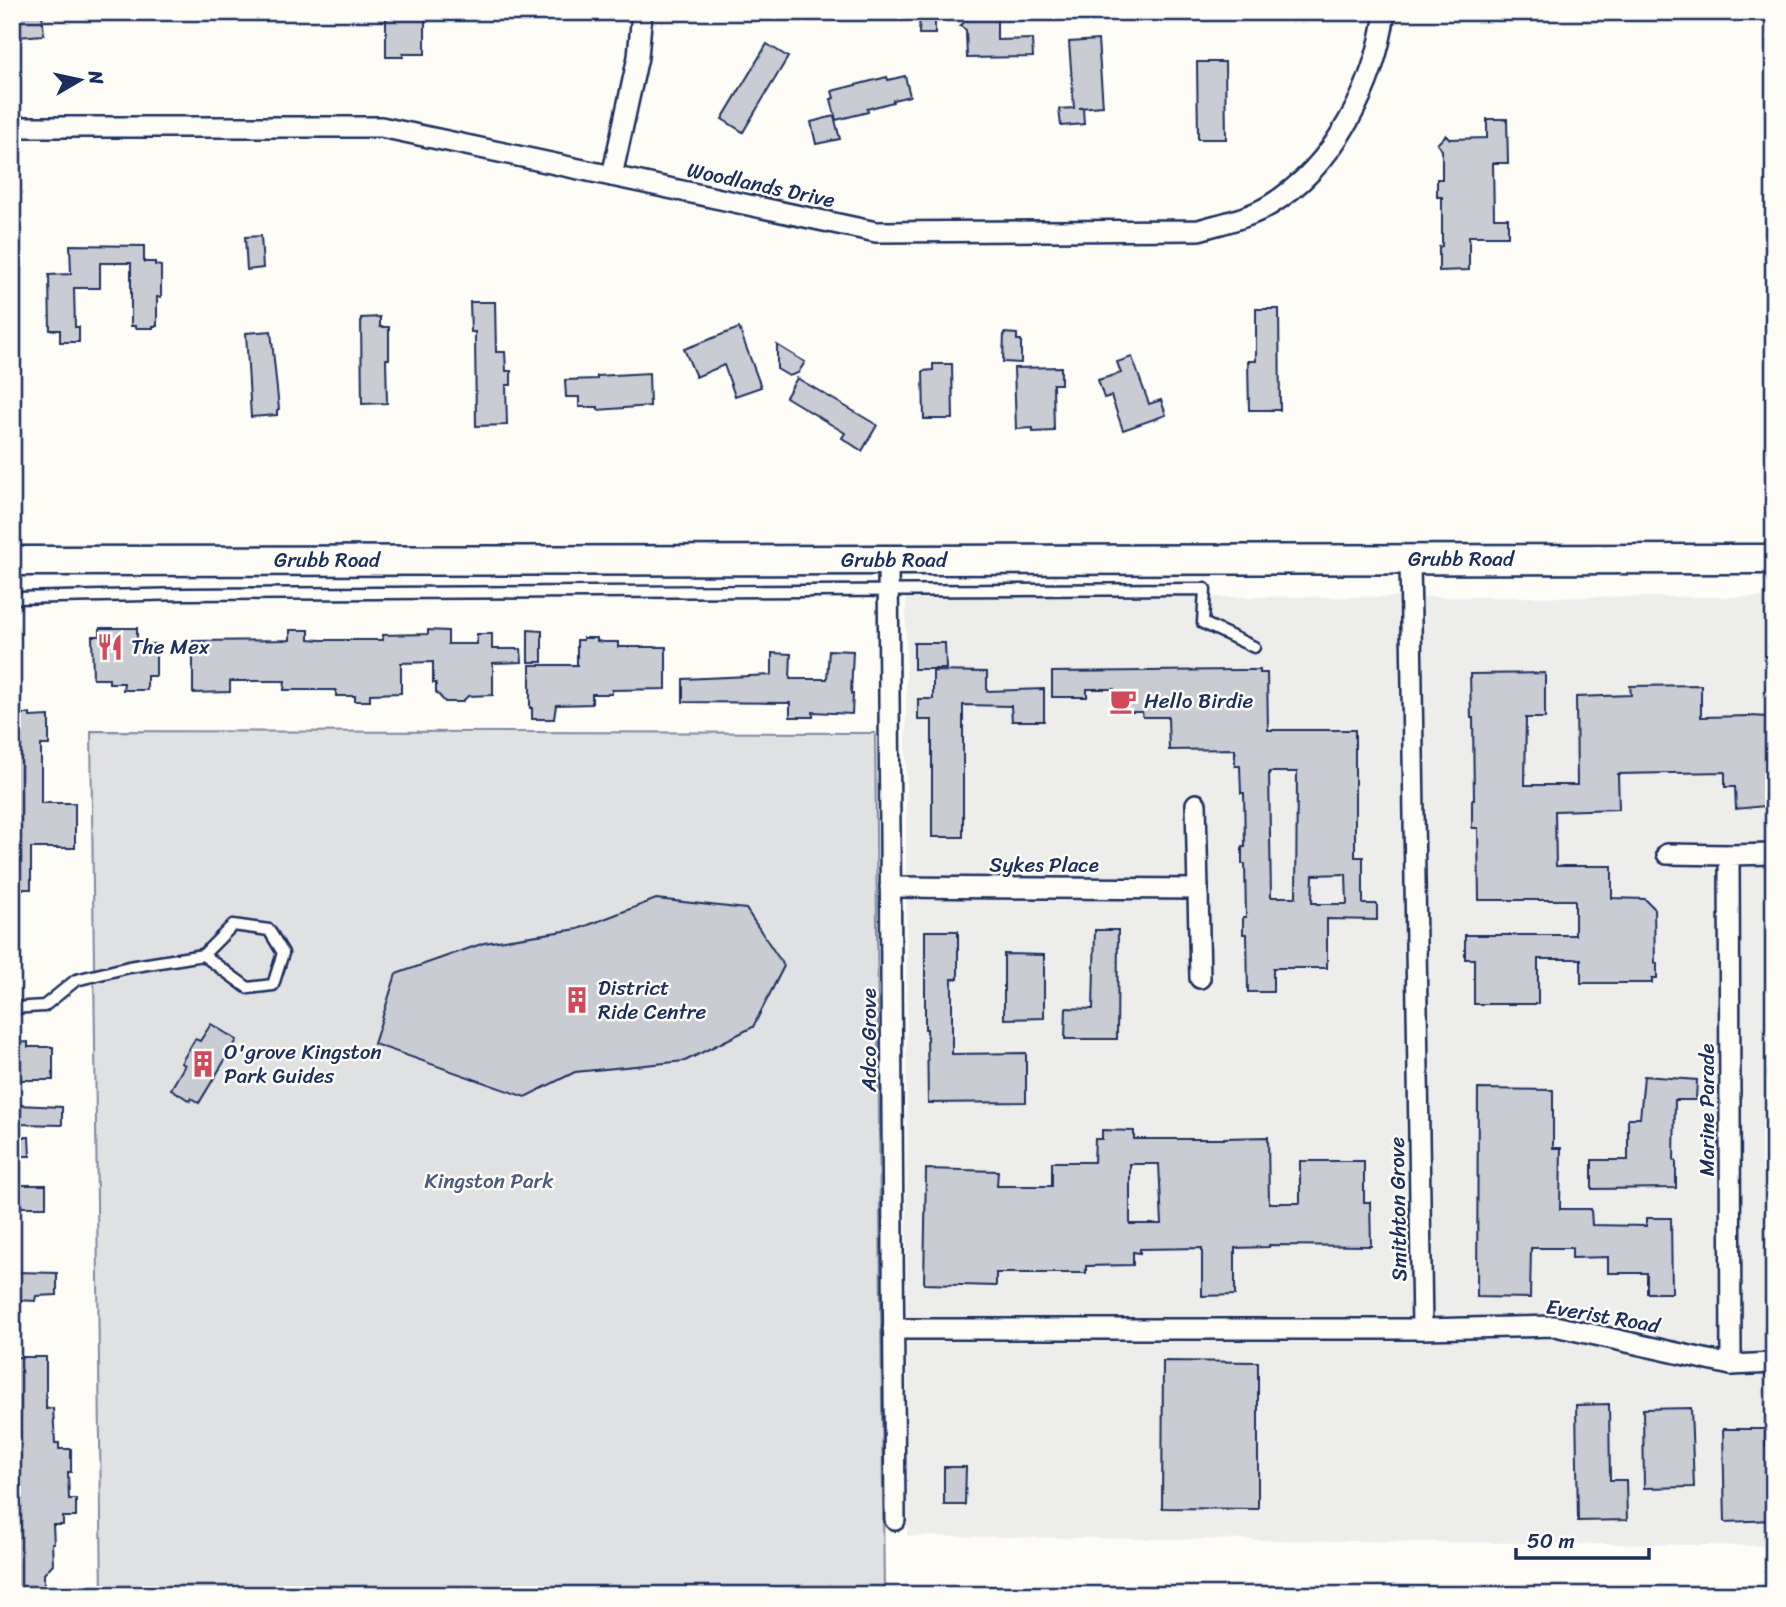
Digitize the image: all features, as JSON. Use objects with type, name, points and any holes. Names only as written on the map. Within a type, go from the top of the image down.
[{"type":"main road","name":"Grubb Road","points":[[13,561],[1774,559]]},
{"type":"street","points":[[612,176],[638,57],[642,12]]},
{"type":"street","name":"Woodlands Drive","points":[[12,127],[381,127],[876,232],[1199,230],[1242,218],[1269,205],[1307,177],[1334,143],[1356,106],[1381,38],[1385,12]]},
{"type":"street","name":"Smithton Grove","points":[[1410,559],[1422,1329]]},
{"type":"street","name":"Adco Grove","points":[[888,560],[895,1520]]},
{"type":"street","points":[[1196,804],[1200,978]]},
{"type":"street","points":[[1667,854],[1774,854]]},
{"type":"street","name":"Marine Parade","points":[[1729,855],[1731,1364]]},
{"type":"street","name":"Sykes Place","points":[[890,887],[1198,889]]},
{"type":"street","name":"Everist Road","points":[[1422,1329],[1555,1326],[1731,1364],[1774,1363]]},
{"type":"street","points":[[893,1329],[1422,1329]]},
{"type":"lane","name":"Grubb Road","points":[[16,598],[186,594],[1205,589],[1203,623],[1254,647]]},
{"type":"lane","points":[[12,1007],[44,1006],[76,981],[129,967],[202,955],[233,925],[269,930],[283,953],[273,985],[248,988],[202,955]]},
{"type":"shaded area","points":[[906,597],[1774,597],[1774,1546],[907,1536]]},
{"type":"green space","name":"Kingston Park","points":[[91,731],[875,733],[884,1595],[102,1595]]},
{"type":"building","points":[[15,12],[42,12],[44,35],[17,37]]},
{"type":"building","points":[[386,12],[425,14],[425,54],[386,57]]},
{"type":"building","points":[[920,12],[935,12],[935,34],[919,34]]},
{"type":"building","points":[[967,12],[997,12],[997,40],[1032,39],[1033,57],[967,58],[966,30],[960,26],[967,20]]},
{"type":"building","points":[[1098,40],[1103,106],[1079,108],[1083,108],[1084,124],[1061,126],[1059,109],[1074,108],[1069,42]]},
{"type":"building","points":[[767,44],[788,57],[743,132],[722,119]]},
{"type":"building","points":[[1197,62],[1225,62],[1226,139],[1198,139]]},
{"type":"building","points":[[905,76],[910,96],[867,109],[868,112],[836,120],[832,91],[887,77],[888,80]]},
{"type":"building","points":[[834,116],[840,139],[816,144],[811,122]]},
{"type":"building","points":[[1487,119],[1507,119],[1508,163],[1493,163],[1494,218],[1508,218],[1508,236],[1469,236],[1469,270],[1439,271],[1442,197],[1437,197],[1437,179],[1442,179],[1442,150],[1437,144],[1446,135],[1450,139],[1487,138]]},
{"type":"building","points":[[261,236],[263,268],[247,270],[245,237]]},
{"type":"building","points":[[70,245],[144,246],[144,262],[155,262],[155,265],[161,266],[157,326],[131,326],[131,263],[100,263],[100,288],[74,288],[75,327],[79,327],[79,342],[60,342],[60,330],[50,330],[49,275],[71,274]]},
{"type":"building","points":[[470,302],[495,302],[496,352],[505,352],[506,371],[511,371],[511,385],[506,385],[507,425],[476,426],[475,332],[471,332]]},
{"type":"building","points":[[1256,309],[1279,309],[1280,410],[1249,410],[1248,361],[1256,361]]},
{"type":"building","points":[[380,317],[380,327],[389,327],[389,359],[386,359],[387,403],[362,404],[361,318]]},
{"type":"building","points":[[739,328],[761,387],[735,396],[724,365],[696,377],[684,349]]},
{"type":"building","points":[[271,331],[279,409],[277,415],[251,417],[246,333]]},
{"type":"building","points":[[1004,333],[1017,334],[1017,340],[1021,340],[1021,363],[1003,362]]},
{"type":"building","points":[[777,345],[805,362],[798,373],[789,376],[777,369]]},
{"type":"building","points":[[1132,357],[1149,404],[1161,400],[1166,415],[1123,430],[1111,396],[1104,398],[1098,380],[1121,373],[1117,362]]},
{"type":"building","points":[[933,364],[952,364],[953,419],[924,419],[923,371],[933,370]]},
{"type":"building","points":[[1061,367],[1061,384],[1053,384],[1054,431],[1033,432],[1033,428],[1016,429],[1014,368]]},
{"type":"building","points":[[649,373],[650,406],[598,410],[598,407],[579,407],[579,397],[566,397],[565,380]]},
{"type":"building","points":[[797,378],[877,425],[862,451],[842,438],[845,433],[786,397]]},
{"type":"building","points":[[100,628],[137,628],[137,644],[156,644],[156,676],[147,676],[147,690],[123,690],[124,683],[93,679],[92,636],[100,636]]},
{"type":"building","points":[[290,630],[309,630],[309,639],[320,640],[383,640],[383,635],[428,634],[428,630],[448,631],[448,644],[477,644],[477,634],[492,634],[492,649],[521,649],[522,662],[493,663],[493,695],[468,696],[462,702],[445,702],[436,692],[433,662],[401,663],[401,693],[370,694],[370,701],[355,701],[355,696],[336,696],[336,690],[284,690],[285,681],[230,681],[230,692],[193,693],[193,641],[290,640]]},
{"type":"building","points":[[528,630],[542,631],[542,662],[528,662]]},
{"type":"building","points":[[583,638],[618,642],[618,647],[666,647],[666,689],[612,690],[612,694],[592,694],[592,704],[556,705],[554,719],[532,719],[530,665],[577,665],[577,640]]},
{"type":"building","points":[[914,643],[945,643],[946,669],[914,669]]},
{"type":"building","points":[[829,650],[853,651],[852,714],[813,712],[813,717],[790,717],[790,703],[683,702],[683,679],[772,675],[772,653],[791,654],[790,679],[827,679]]},
{"type":"building","points":[[1260,670],[1260,673],[1267,673],[1268,730],[1355,730],[1355,857],[1363,857],[1363,904],[1377,904],[1377,920],[1327,919],[1327,968],[1273,968],[1273,992],[1248,992],[1247,934],[1243,934],[1243,917],[1246,917],[1245,864],[1242,864],[1242,847],[1245,847],[1244,793],[1241,793],[1240,766],[1235,766],[1235,749],[1169,750],[1168,717],[1143,717],[1142,712],[1114,712],[1114,689],[1087,689],[1087,697],[1052,697],[1052,672]],"holes":[[[1269,772],[1297,772],[1296,897],[1271,897]],[[1346,874],[1347,904],[1312,903],[1313,875]]]},
{"type":"building","points":[[933,671],[987,672],[987,691],[1044,689],[1044,721],[1012,721],[1011,706],[963,705],[963,837],[932,837],[932,720],[918,720],[918,699],[933,699]]},
{"type":"building","points":[[1545,673],[1545,718],[1526,718],[1525,785],[1577,785],[1576,697],[1631,695],[1630,686],[1701,685],[1701,717],[1752,716],[1774,719],[1774,805],[1736,809],[1735,787],[1725,787],[1725,772],[1618,774],[1619,809],[1555,811],[1556,866],[1612,866],[1612,898],[1645,899],[1654,908],[1657,978],[1652,978],[1652,983],[1581,983],[1581,959],[1538,959],[1538,1004],[1474,1004],[1474,959],[1465,959],[1465,935],[1575,935],[1575,900],[1479,900],[1478,828],[1472,828],[1473,718],[1470,674]]},
{"type":"building","points":[[12,714],[49,716],[49,745],[41,745],[41,803],[75,803],[75,848],[31,848],[31,889],[12,889]]},
{"type":"building","name":"District Ride Centre","points":[[656,899],[746,909],[784,966],[753,1027],[685,1061],[575,1072],[525,1097],[374,1044],[396,974],[484,943],[578,929]]},
{"type":"building","points":[[1095,930],[1118,930],[1117,1039],[1065,1039],[1066,1008],[1093,1009]]},
{"type":"building","points":[[925,931],[958,931],[958,979],[952,979],[952,1054],[1026,1053],[1026,1102],[928,1103]]},
{"type":"building","points":[[1004,954],[1044,955],[1044,1018],[1004,1019]]},
{"type":"building","name":"O'grove Kingston Park Guides","points":[[211,1024],[237,1040],[199,1103],[191,1098],[190,1101],[171,1089],[185,1065],[181,1063],[195,1039],[200,1041]]},
{"type":"building","points":[[28,1042],[28,1047],[53,1047],[53,1080],[18,1080],[18,1076],[12,1076],[12,1043]]},
{"type":"building","points":[[1644,1076],[1697,1080],[1696,1100],[1675,1100],[1676,1188],[1592,1189],[1592,1160],[1628,1160],[1628,1118],[1640,1118]]},
{"type":"building","points":[[1478,1089],[1553,1090],[1553,1148],[1561,1148],[1560,1209],[1591,1209],[1592,1225],[1646,1226],[1646,1218],[1671,1218],[1672,1293],[1647,1293],[1647,1273],[1608,1273],[1608,1257],[1572,1258],[1572,1248],[1531,1248],[1530,1298],[1477,1297]]},
{"type":"building","points":[[17,1105],[62,1107],[62,1125],[17,1124]]},
{"type":"building","points":[[1102,1130],[1134,1131],[1134,1139],[1268,1137],[1269,1203],[1300,1203],[1300,1161],[1364,1161],[1364,1202],[1370,1202],[1371,1246],[1269,1245],[1235,1248],[1235,1295],[1202,1296],[1202,1248],[1140,1249],[1140,1253],[1133,1252],[1133,1265],[1086,1266],[1086,1273],[996,1273],[996,1286],[924,1284],[926,1169],[998,1171],[997,1186],[1052,1186],[1052,1162],[1094,1162],[1095,1139],[1102,1139]],"holes":[[[1130,1164],[1159,1164],[1162,1224],[1130,1224]]]},
{"type":"building","points":[[12,1137],[29,1137],[30,1156],[12,1156]]},
{"type":"building","points":[[12,1185],[46,1185],[46,1207],[12,1207]]},
{"type":"building","points":[[17,1272],[57,1273],[57,1295],[36,1296],[35,1301],[17,1300]]},
{"type":"building","points":[[12,1357],[46,1357],[46,1409],[53,1408],[55,1443],[59,1443],[59,1449],[71,1449],[69,1499],[76,1499],[76,1517],[63,1517],[63,1525],[53,1525],[53,1564],[44,1574],[44,1595],[12,1595],[12,1419],[15,1419]]},
{"type":"building","points":[[1163,1361],[1258,1362],[1258,1509],[1162,1508]]},
{"type":"building","points":[[1609,1404],[1610,1480],[1626,1480],[1627,1520],[1578,1521],[1576,1405]]},
{"type":"building","points":[[1691,1408],[1694,1487],[1644,1488],[1643,1409]]},
{"type":"building","points":[[1723,1429],[1765,1429],[1766,1445],[1774,1445],[1774,1520],[1725,1522]]},
{"type":"building","points":[[944,1467],[966,1467],[965,1505],[944,1505]]},
{"type":"place","name":"The Mex","points":[[110,647]]},
{"type":"place","name":"Hello Birdie","points":[[1123,701]]},
{"type":"place","name":"District Ride Centre","points":[[577,1000]]},
{"type":"place","name":"O'grove Kingston Park Guides","points":[[203,1064]]}]
